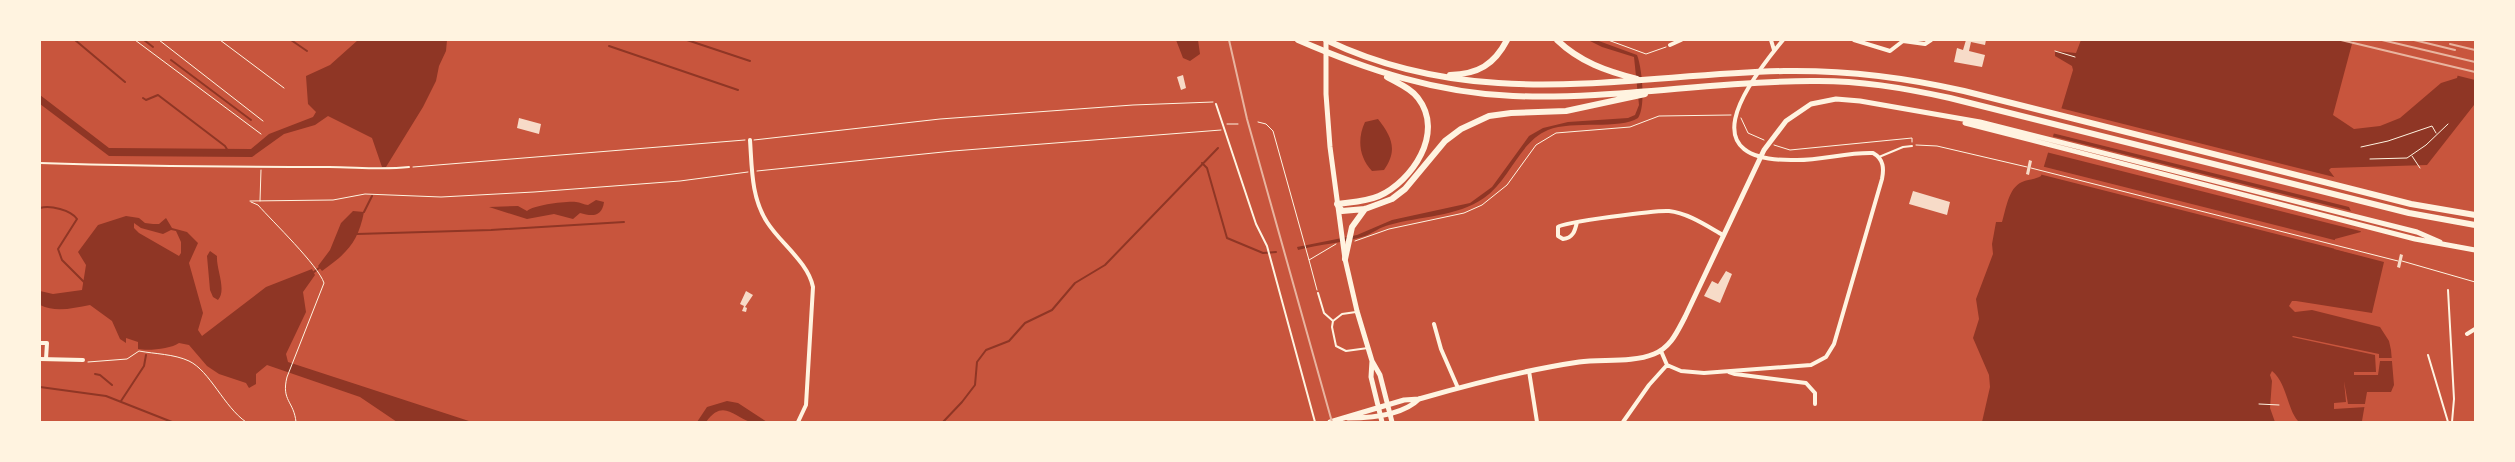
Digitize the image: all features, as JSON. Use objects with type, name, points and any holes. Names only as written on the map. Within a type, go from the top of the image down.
[{"type":"highway","points":[[1298,40],[1345,61],[1376,71],[1433,86],[1497,95],[1633,94],[1658,90],[1765,82],[1812,81],[1885,86],[1985,107],[2409,213],[2475,225]]},
{"type":"highway","points":[[1326,40],[1380,60],[1437,75],[1485,83],[1529,86],[1772,72],[1855,72],[1888,76],[1988,97],[2411,204],[2475,215]]},
{"type":"highway","points":[[1437,75],[1462,74],[1482,69],[1498,55],[1507,40]]},
{"type":"highway","points":[[1557,40],[1590,64],[1633,79]]},
{"type":"highway","points":[[1337,204],[1372,198],[1390,190],[1411,169],[1426,143],[1427,119],[1418,97],[1405,87],[1376,71]]},
{"type":"highway","points":[[1337,204],[1345,212],[1364,210],[1385,203],[1399,194],[1438,148],[1456,132],[1477,121],[1500,114],[1566,111],[1633,94]]},
{"type":"highway","points":[[1345,259],[1346,245],[1353,224],[1364,210]]},
{"type":"main road","points":[[1326,40],[1327,103],[1337,204],[1342,236],[1346,245]]},
{"type":"main road","points":[[1330,422],[1387,404],[1408,399],[1419,399],[1529,371],[1585,362],[1641,358],[1661,351],[1676,334],[1760,158],[1769,143],[1791,117],[1811,104],[1824,100],[1860,100],[1980,125],[2417,232],[2440,242]]},
{"type":"main road","points":[[1980,125],[2415,239],[2440,242],[2475,250]]},
{"type":"main road","points":[[1345,259],[1357,311],[1372,361],[1380,375],[1392,422]]},
{"type":"main road","points":[[1372,361],[1371,377],[1382,422]]},
{"type":"main road","points":[[1345,418],[1380,414],[1410,407],[1419,399]]},
{"type":"street","points":[[1670,45],[1681,40]]},
{"type":"street","points":[[1770,40],[1774,50]]},
{"type":"street","points":[[1661,351],[1667,365],[1693,373],[1811,365],[1821,361],[1829,353],[1882,179],[1883,166],[1880,157],[1868,153],[1800,160],[1760,158],[1748,153],[1738,142],[1734,126],[1735,115],[1747,90],[1783,40]]},
{"type":"street","points":[[1854,40],[1888,51],[1893,50],[1903,41],[1925,44],[1931,40]]},
{"type":"street","points":[[750,140],[752,172],[756,199],[760,210],[773,230],[811,277],[812,282],[806,405],[798,422]]},
{"type":"street","points":[[1578,222],[1575,232],[1570,237],[1563,239],[1558,236],[1559,226],[1578,222],[1670,211],[1679,213],[1723,235]]},
{"type":"street","points":[[1434,324],[1441,350],[1458,388]]},
{"type":"street","points":[[2467,334],[2475,329]]},
{"type":"street","points":[[40,343],[47,343],[46,359]]},
{"type":"street","points":[[40,359],[83,360]]},
{"type":"street","points":[[1622,422],[1649,385],[1667,365]]},
{"type":"street","points":[[1529,371],[1537,422]]},
{"type":"street","points":[[1729,372],[1806,383],[1814,391],[1815,404]]},
{"type":"lane","points":[[1216,104],[1256,224],[1267,246],[1315,422]]},
{"type":"lane","points":[[1880,157],[1903,147],[1912,146]]},
{"type":"lane","points":[[40,163],[261,168],[330,166],[381,170],[409,167]]},
{"type":"lane","points":[[2448,290],[2454,400],[2452,422]]},
{"type":"lane","points":[[1318,293],[1324,313],[1333,321]]},
{"type":"lane","points":[[1357,311],[1342,314],[1333,321],[1332,327],[1337,348],[1346,351],[1368,348]]},
{"type":"lane","points":[[2428,355],[2448,422]]},
{"type":"path","points":[[135,40],[261,134]]},
{"type":"path","points":[[159,40],[263,121]]},
{"type":"path","points":[[220,40],[284,88]]},
{"type":"path","points":[[1608,40],[1646,54],[1670,45]]},
{"type":"path","points":[[2054,51],[2075,57]]},
{"type":"path","points":[[409,167],[750,140],[959,118],[1208,101],[1216,104]]},
{"type":"path","points":[[1357,240],[1389,229],[1464,213],[1482,205],[1507,185],[1536,145],[1556,133],[1630,127],[1658,116],[1735,115],[1741,117],[1745,128],[1751,135],[1790,150],[1912,138],[1912,146],[1937,146],[2027,167]]},
{"type":"path","points":[[1258,122],[1266,124],[1273,131],[1318,293]]},
{"type":"path","points":[[1223,124],[1238,124]]},
{"type":"path","points":[[2370,159],[2407,158],[2448,124]]},
{"type":"path","points":[[2361,147],[2388,141],[2432,126],[2437,134]]},
{"type":"path","points":[[296,422],[295,415],[284,390],[286,377],[324,283],[311,264],[258,205],[250,201],[333,200],[365,194],[441,197],[534,192],[680,180],[927,154],[1225,130]]},
{"type":"path","points":[[2412,155],[2420,168]]},
{"type":"path","points":[[260,202],[261,168]]},
{"type":"path","points":[[2030,168],[2398,260]]},
{"type":"path","points":[[1309,260],[1333,245]]},
{"type":"path","points":[[2402,261],[2475,282]]},
{"type":"path","points":[[83,360],[88,362],[116,362],[127,360],[142,352],[190,361],[201,371],[233,412],[246,422]]},
{"type":"path","points":[[2259,404],[2279,404]]},
{"type":"shaded area","points":[[358,40],[447,40],[446,51],[439,66],[436,81],[423,107],[386,167],[382,167],[372,138],[328,116],[315,125],[284,134],[252,157],[109,156],[40,104],[40,95],[109,148],[251,149],[269,134],[313,117],[316,112],[308,104],[306,76],[330,65]]},
{"type":"shaded area","points":[[1176,40],[1198,40],[1200,54],[1190,61],[1183,58]]},
{"type":"shaded area","points":[[1588,40],[1596,40],[1637,55],[1643,96],[1638,118],[1620,124],[1558,127],[1548,130],[1529,143],[1493,190],[1473,204],[1450,213],[1386,226],[1357,238],[1298,250],[1297,247],[1357,235],[1392,220],[1470,203],[1492,187],[1529,136],[1543,128],[1568,122],[1628,118],[1635,115],[1639,105],[1634,57],[1602,47]]},
{"type":"shaded area","points":[[2081,40],[2353,40],[2333,115],[2354,129],[2380,126],[2400,118],[2441,83],[2457,78],[2467,40],[2475,40],[2474,105],[2427,165],[2331,168],[2329,170],[2335,178],[2361,232],[2335,239],[2334,249],[2384,262],[2372,313],[2296,301],[2292,301],[2289,306],[2295,312],[2312,310],[2380,327],[2389,341],[2394,385],[2391,392],[2367,392],[2362,421],[2298,421],[2291,410],[2281,382],[2272,371],[2270,375],[2272,381],[2270,408],[2275,422],[1982,422],[1990,387],[1989,375],[1973,338],[1979,319],[1976,299],[1993,254],[1992,244],[1996,222],[2002,222],[2006,206],[2017,185],[2041,176],[2073,70],[2072,66],[2055,56],[2055,51],[2076,53]]},
{"type":"shaded area","points":[[1378,119],[1390,138],[1392,150],[1384,170],[1372,171],[1364,160],[1360,141],[1365,122]]},
{"type":"shaded area","points":[[596,200],[604,202],[601,211],[595,215],[580,213],[573,219],[554,214],[527,219],[489,207],[518,206],[527,211],[543,205],[558,203],[576,202],[588,205]]},
{"type":"shaded area","points":[[353,211],[364,212],[354,240],[338,259],[322,271],[318,266],[330,250],[341,223]]},
{"type":"shaded area","points":[[126,216],[139,218],[145,223],[153,224],[159,224],[166,218],[172,228],[187,232],[198,243],[189,263],[203,313],[198,330],[202,336],[266,287],[312,269],[315,275],[303,292],[306,312],[286,354],[288,362],[472,422],[397,422],[360,397],[267,365],[256,374],[256,384],[249,388],[246,383],[219,374],[207,366],[189,345],[179,343],[165,348],[148,350],[138,349],[138,342],[126,338],[126,343],[120,339],[112,321],[90,305],[52,309],[40,305],[40,291],[53,294],[82,290],[86,265],[78,252],[98,225]],"holes":[[[134,223],[141,228],[163,234],[171,230],[176,231],[181,242],[181,253],[179,256],[139,233],[134,228]]]},
{"type":"shaded area","points":[[210,251],[217,256],[222,291],[218,300],[213,297],[210,290],[207,256]]},
{"type":"shaded area","points":[[727,401],[738,403],[767,422],[751,422],[723,410],[712,415],[706,422],[697,422],[707,407]]},
{"type":"pier","points":[[2464,40],[2475,40],[2475,80],[2455,75]]},
{"type":"pier","points":[[2060,108],[2338,178],[2353,208],[2052,133]]},
{"type":"pier","points":[[2051,136],[2355,212],[2364,232],[2046,152]]},
{"type":"pier","points":[[2041,166],[2338,241],[2336,247],[2385,259],[2387,262],[2039,174]]},
{"type":"pier","points":[[2293,336],[2379,354],[2379,358],[2394,358],[2394,361],[2380,361],[2378,375],[2354,375],[2354,372],[2376,372],[2375,355]]},
{"type":"pier","points":[[2344,381],[2348,404],[2367,404],[2366,407],[2334,409],[2334,403],[2346,402]]},
{"type":"building","points":[[1966,40],[1986,40],[1985,45],[1971,42],[1969,51],[1985,55],[1982,67],[1954,62],[1957,48],[1963,50]]},
{"type":"building","points":[[1183,75],[1186,88],[1181,90],[1177,77]]},
{"type":"building","points":[[519,118],[541,124],[539,134],[517,128]]},
{"type":"building","points":[[2029,160],[2032,161],[2029,175],[2026,174]]},
{"type":"building","points":[[1913,191],[1950,202],[1947,215],[1909,204]]},
{"type":"building","points":[[2400,254],[2403,255],[2400,268],[2397,267]]},
{"type":"building","points":[[1726,271],[1732,274],[1720,303],[1704,296],[1712,281],[1718,284]]},
{"type":"building","points":[[746,291],[753,295],[745,307],[747,308],[746,312],[742,311],[744,306],[740,304]]},
{"type":"waterway","points":[[75,40],[125,82]]},
{"type":"waterway","points":[[144,40],[153,47]]},
{"type":"waterway","points":[[291,40],[307,51]]},
{"type":"waterway","points":[[687,40],[750,61]]},
{"type":"waterway","points":[[609,46],[738,90]]},
{"type":"waterway","points":[[171,60],[251,120]]},
{"type":"waterway","points":[[143,98],[146,100],[158,95],[225,146],[228,151]]},
{"type":"waterway","points":[[943,422],[975,385],[977,362],[986,350],[1009,341],[1025,323],[1052,310],[1075,283],[1105,265],[1218,148]]},
{"type":"waterway","points":[[1202,163],[1207,168],[1227,238],[1263,253],[1276,252]]},
{"type":"waterway","points":[[364,212],[372,196]]},
{"type":"waterway","points":[[40,208],[60,209],[70,213],[77,219],[58,249],[62,260],[84,282]]},
{"type":"waterway","points":[[357,234],[491,230],[624,222]]},
{"type":"waterway","points":[[314,272],[319,268]]},
{"type":"waterway","points":[[121,401],[144,366],[146,355]]},
{"type":"waterway","points":[[95,374],[100,375],[112,385]]},
{"type":"waterway","points":[[40,387],[106,396],[172,422]]},
{"type":"railway","points":[[1229,40],[1247,119],[1332,422]]},
{"type":"railway","points":[[2341,40],[2475,72]]},
{"type":"railway","points":[[2382,40],[2475,62]]},
{"type":"railway","points":[[2414,40],[2455,50]]},
{"type":"railway","points":[[2450,44],[2475,50]]}]
